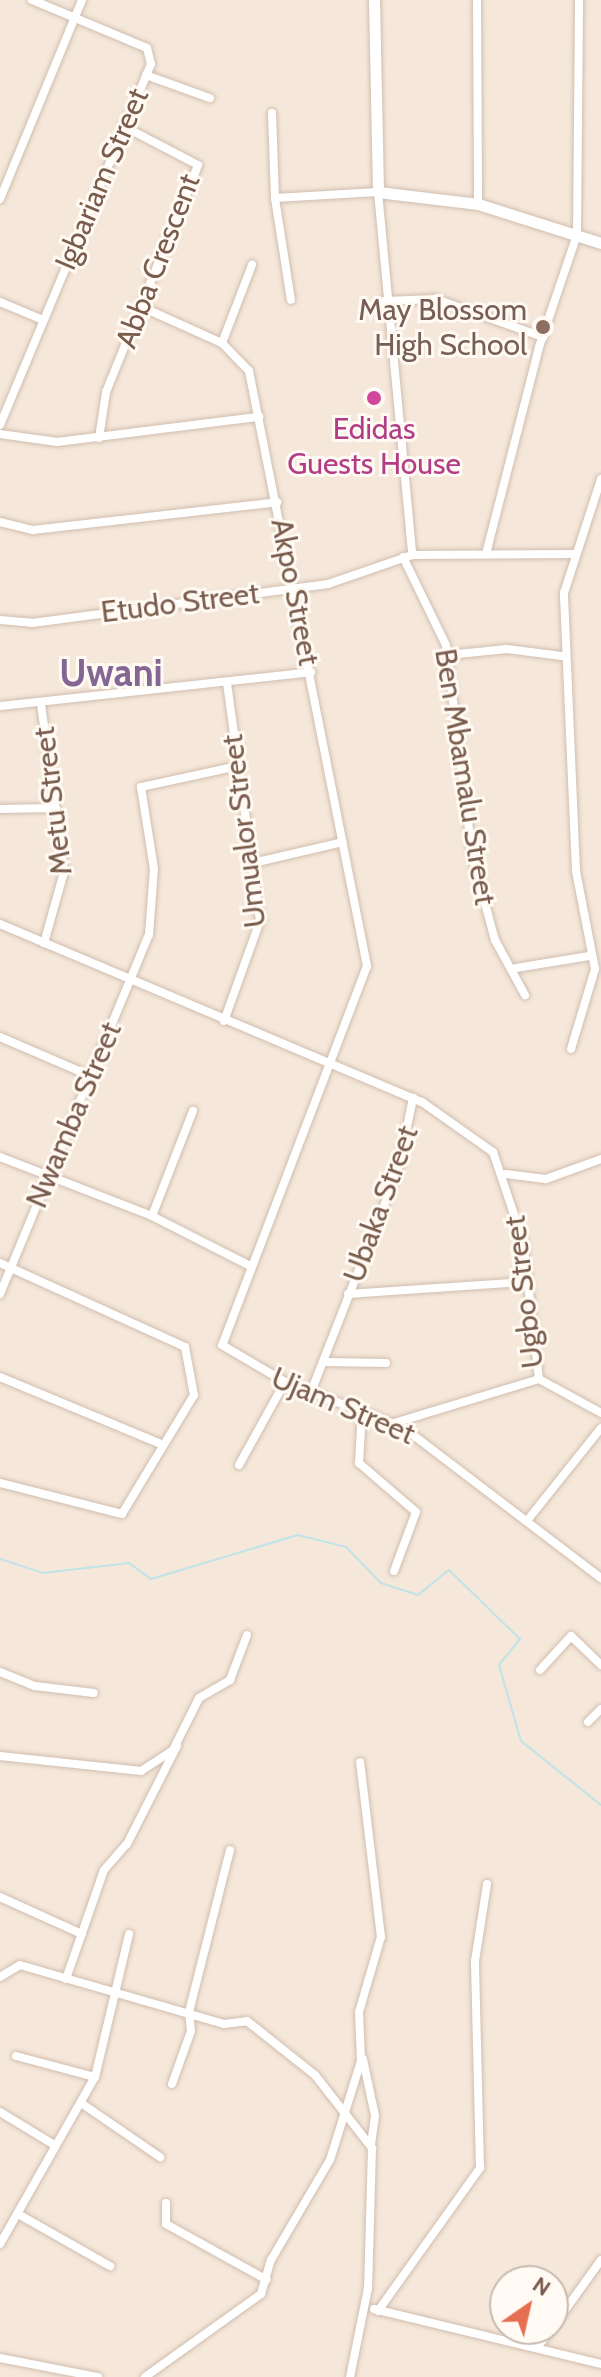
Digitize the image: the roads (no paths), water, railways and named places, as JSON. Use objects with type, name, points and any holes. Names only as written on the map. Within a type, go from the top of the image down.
[{"type":"street","name":"Igbariam Street","points":[[0,425],[146,75],[147,48],[32,0]]},
{"type":"street","points":[[0,199],[82,0]]},
{"type":"street","points":[[374,0],[378,192]]},
{"type":"street","points":[[477,0],[478,204]]},
{"type":"street","points":[[487,550],[543,337],[577,235],[579,0]]},
{"type":"street","points":[[146,75],[210,98]]},
{"type":"street","points":[[272,113],[275,198],[291,300]]},
{"type":"street","name":"Abba Crescent","points":[[99,438],[106,392],[144,308],[198,165],[123,126]]},
{"type":"street","points":[[275,198],[378,192],[478,204],[601,243]]},
{"type":"street","name":"Ben Mbamalu Street","points":[[378,192],[384,301],[407,556],[448,655],[472,855],[495,940],[516,968],[525,995]]},
{"type":"street","points":[[222,343],[252,265]]},
{"type":"street","points":[[384,301],[436,299],[543,337]]},
{"type":"street","points":[[0,302],[43,320]]},
{"type":"street","name":"Akpo Street","points":[[144,308],[222,343],[245,363],[296,588],[367,966],[339,1045],[229,1316]]},
{"type":"street","points":[[0,434],[41,442],[99,438],[259,417]]},
{"type":"street","points":[[571,1049],[595,974],[589,956],[562,656],[573,554],[601,479]]},
{"type":"street","points":[[0,522],[42,529],[277,502]]},
{"type":"street","name":"Etudo Street","points":[[0,620],[32,623],[347,580],[407,556],[487,550],[573,554]]},
{"type":"street","points":[[448,655],[507,649],[562,656]]},
{"type":"street","points":[[0,706],[41,704],[311,672]]},
{"type":"street","name":"Umualor Street","points":[[224,1021],[260,936],[253,863],[227,683]]},
{"type":"street","name":"Metu Street","points":[[41,704],[64,884],[44,943]]},
{"type":"street","name":"Nwamba Street","points":[[0,1294],[93,1077],[149,935],[155,891],[141,787],[238,766]]},
{"type":"street","points":[[0,809],[56,808]]},
{"type":"street","points":[[253,863],[343,842]]},
{"type":"street","name":"Ubaka Street","points":[[0,924],[330,1066],[413,1098],[398,1170],[311,1392]]},
{"type":"street","points":[[516,968],[589,956]]},
{"type":"street","points":[[0,1037],[93,1077]]},
{"type":"street","name":"Ugbo Street","points":[[390,1424],[539,1379],[526,1282],[505,1173],[485,1143],[413,1098]]},
{"type":"street","points":[[152,1216],[193,1111]]},
{"type":"street","points":[[0,1157],[152,1216],[250,1266]]},
{"type":"street","points":[[505,1173],[546,1179],[601,1159]]},
{"type":"street","points":[[0,1263],[185,1347],[194,1395],[126,1511],[0,1483]]},
{"type":"street","points":[[348,1294],[526,1282]]},
{"type":"street","name":"Ujam Street","points":[[229,1316],[224,1348],[285,1382],[390,1424],[530,1517],[601,1578]]},
{"type":"street","points":[[324,1362],[386,1363]]},
{"type":"street","points":[[0,1377],[163,1445]]},
{"type":"street","points":[[539,1379],[601,1413]]},
{"type":"street","points":[[239,1465],[285,1382]]},
{"type":"street","points":[[362,1411],[359,1463],[416,1512],[394,1571]]},
{"type":"street","points":[[530,1517],[601,1428]]},
{"type":"street","points":[[66,1979],[104,1870],[166,1777],[196,1701],[233,1676],[247,1635]]},
{"type":"street","points":[[540,1670],[571,1636],[601,1665]]},
{"type":"street","points":[[0,1672],[35,1686],[94,1693]]},
{"type":"street","points":[[588,1722],[601,1709]]},
{"type":"street","points":[[0,1756],[128,1772],[153,1764],[177,1744]]},
{"type":"street","points":[[350,2377],[365,2307],[371,2145],[375,2116],[360,2046],[359,2012],[382,1906],[360,1762]]},
{"type":"street","points":[[172,2084],[191,2031],[189,2012],[230,1850]]},
{"type":"street","points":[[378,2311],[480,2168],[475,1961],[487,1884]]},
{"type":"street","points":[[0,1897],[82,1934]]},
{"type":"street","points":[[0,2244],[18,2214],[51,2143],[81,2103],[95,2077],[129,1934]]},
{"type":"street","points":[[0,1977],[20,1965],[189,2012],[252,2023],[315,2075],[371,2145]]},
{"type":"street","points":[[145,2377],[261,2294],[271,2260],[330,2160],[360,2046]]},
{"type":"street","points":[[16,2056],[95,2077]]},
{"type":"street","points":[[81,2103],[160,2157]]},
{"type":"street","points":[[0,2112],[51,2143]]},
{"type":"street","points":[[166,2203],[166,2224],[267,2280]]},
{"type":"street","points":[[18,2214],[110,2266]]},
{"type":"street","points":[[569,2304],[601,2260]]},
{"type":"street","points":[[365,2307],[538,2346],[601,2364]]},
{"type":"street","points":[[0,2358],[98,2377]]},
{"type":"waterway","points":[[0,1559],[43,1573],[129,1563],[151,1579],[298,1535],[346,1547],[381,1583],[418,1595],[449,1570],[520,1639],[499,1665],[521,1741],[601,1805]]},
{"type":"place","name":"May Blossom High School","points":[[543,327]]},
{"type":"place","name":"Edidas Guests House","points":[[374,398]]},
{"type":"district","name":"Uwani","points":[[111,673]]}]
